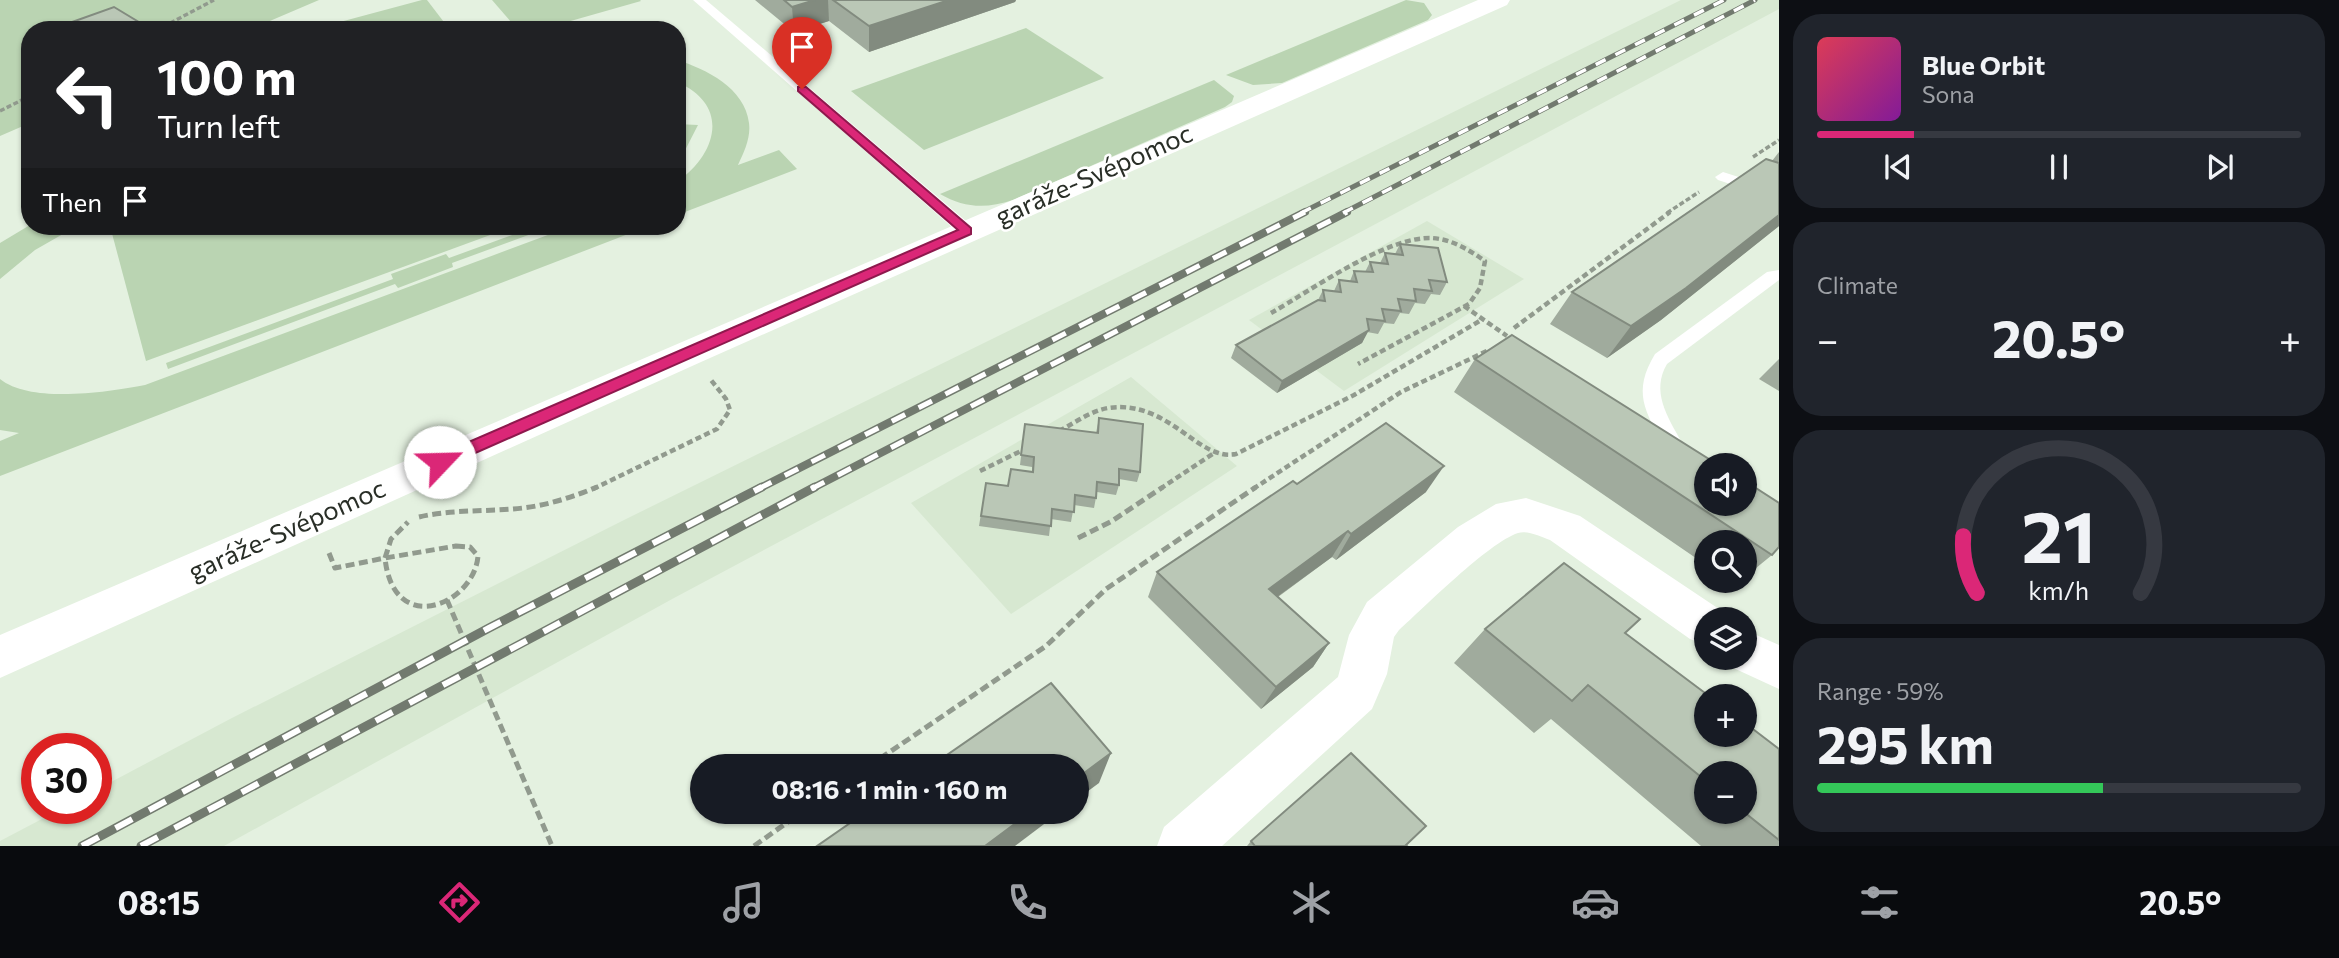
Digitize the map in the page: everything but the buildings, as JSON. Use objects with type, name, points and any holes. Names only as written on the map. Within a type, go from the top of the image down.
[{"type":"street","name":"garáže-Svépomoc","points":[[0,657],[1497,0]]},
{"type":"street","points":[[1624,411],[1684,450]]},
{"type":"street","points":[[1183,846],[1355,693],[1365,671],[1367,643],[1373,628],[1383,616],[1472,539],[1511,516],[1526,515],[1565,528],[1694,617]]},
{"type":"street","points":[[1757,657],[1779,668]]},
{"type":"lane","points":[[699,0],[967,231]]},
{"type":"lane","points":[[1723,177],[1779,195]]},
{"type":"lane","points":[[1684,450],[1651,397],[1650,382],[1653,370],[1661,359],[1773,276],[1779,275]]},
{"type":"path","points":[[174,21],[214,0]]},
{"type":"path","points":[[0,111],[21,100]]},
{"type":"path","points":[[1514,328],[1663,216],[1779,140]]},
{"type":"path","points":[[1271,313],[1394,243],[1427,237],[1473,251],[1485,261],[1483,281],[1475,299],[1358,364]]},
{"type":"path","points":[[1464,306],[1507,336]]},
{"type":"path","points":[[1048,437],[1105,408],[1133,406],[1166,417],[1214,453],[1231,455],[1290,428],[1386,377],[1483,319]]},
{"type":"path","points":[[887,754],[1046,646],[1106,589],[1337,432],[1401,392],[1493,349]]},
{"type":"path","points":[[327,549],[335,568],[372,561],[458,545],[470,547],[478,556],[478,571],[470,583],[447,600],[418,607],[404,603],[399,598],[385,556],[391,537],[408,522],[422,516],[455,511],[537,506],[563,500],[718,429],[730,415],[728,401],[688,353]]},
{"type":"path","points":[[980,471],[1037,443]]},
{"type":"path","points":[[1078,538],[1112,521],[1214,453]]},
{"type":"path","points":[[447,600],[552,846]]},
{"type":"path","points":[[754,846],[785,824]]},
{"type":"shaded area","points":[[0,0],[319,0],[270,21],[21,21],[21,127],[0,136]]},
{"type":"shaded area","points":[[427,0],[443,21],[344,21]]},
{"type":"shaded area","points":[[492,0],[641,1],[571,21],[510,21]]},
{"type":"shaded area","points":[[1406,0],[1424,3],[1432,15],[1428,20],[1282,83],[1253,85],[1226,75]]},
{"type":"shaded area","points":[[1681,0],[1779,0],[1779,9],[674,598],[224,846],[0,846],[0,841],[32,824],[112,824],[112,782],[626,519]]},
{"type":"shaded area","points":[[1026,28],[1104,78],[924,150],[851,91]]},
{"type":"shaded area","points":[[686,64],[722,82],[740,100],[746,111],[749,134],[738,165],[779,150],[797,169],[686,212],[686,174],[702,157],[712,130],[711,116],[705,103],[686,87]]},
{"type":"shaded area","points":[[1214,80],[1234,96],[1232,102],[1225,107],[1013,200],[975,206],[940,194]]},
{"type":"shaded area","points":[[686,124],[698,125],[686,148]]},
{"type":"shaded area","points":[[1427,221],[1524,279],[1344,391],[1249,320]]},
{"type":"shaded area","points":[[21,230],[21,235],[61,235],[35,250],[0,279],[0,243]]},
{"type":"shaded area","points":[[112,235],[490,235],[146,361]]},
{"type":"shaded area","points":[[512,235],[528,235],[452,263],[453,267],[398,288],[395,284],[168,369],[166,363],[393,279],[391,274],[446,254],[449,258]]},
{"type":"shaded area","points":[[548,235],[626,235],[0,476],[0,441],[19,433],[0,430],[0,379],[14,387],[50,394],[91,393],[145,385]]},
{"type":"shaded area","points":[[1131,377],[1237,466],[1011,614],[911,503]]},
{"type":"railway","points":[[1301,213],[1724,0]]},
{"type":"railway","points":[[1343,213],[1755,0]]},
{"type":"railway","points":[[758,489],[1305,212]]},
{"type":"railway","points":[[811,489],[1347,212]]},
{"type":"railway","points":[[82,846],[489,628],[762,487]]},
{"type":"railway","points":[[141,846],[815,487]]},
{"type":"route","points":[[440,462],[967,231],[802,89]]}]
